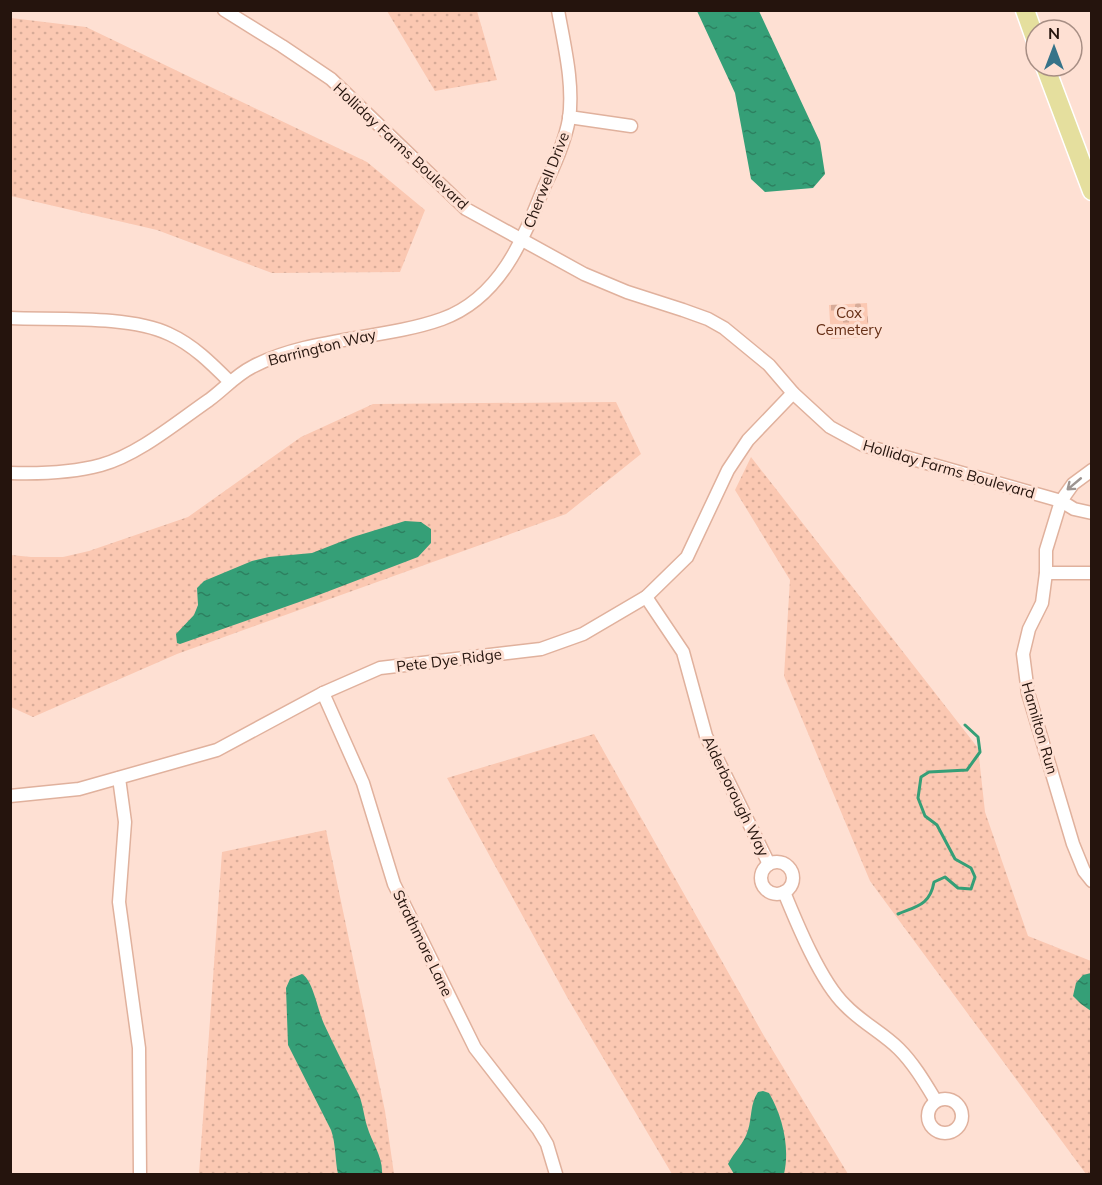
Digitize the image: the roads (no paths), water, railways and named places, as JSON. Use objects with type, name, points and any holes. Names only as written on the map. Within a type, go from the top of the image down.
[{"type":"main road","points":[[1050,78],[1092,191]]},
{"type":"street","name":"Holliday Farms Boulevard","points":[[224,10],[331,79],[466,209],[584,274],[627,292],[708,319],[724,328],[769,365],[793,393],[830,427],[863,445],[1060,501],[1074,509],[1092,513]]},
{"type":"street","name":"Cherwell Drive","points":[[522,241],[558,155],[569,117],[567,66],[558,10]]},
{"type":"street","points":[[569,117],[631,126]]},
{"type":"street","name":"Barrington Way","points":[[10,473],[60,473],[103,465],[148,443],[251,367],[269,359],[336,342],[421,325],[454,314],[487,291],[500,276],[522,241]]},
{"type":"street","points":[[10,318],[94,321],[150,327],[189,344],[230,382]]},
{"type":"street","name":"Pete Dye Ridge","points":[[10,796],[79,789],[217,750],[323,693],[380,668],[541,649],[584,634],[646,597],[687,557],[728,470],[748,440],[793,393]]},
{"type":"street","points":[[1060,501],[1073,484],[1092,470]]},
{"type":"street","name":"Hamilton Run","points":[[1060,501],[1046,550],[1042,603],[1025,642],[1023,654],[1025,679],[1073,844],[1081,865],[1092,881]]},
{"type":"street","points":[[1046,573],[1092,573]]},
{"type":"street","name":"Alderborough Way","points":[[646,597],[682,651],[706,736],[769,864]]},
{"type":"street","name":"Strathmore Lane","points":[[323,693],[363,783],[394,884],[476,1048],[538,1129],[547,1144],[556,1174]]},
{"type":"street","points":[[119,778],[125,822],[119,902],[139,1048],[140,1174]]},
{"type":"street","points":[[774,862],[784,864],[791,871],[793,880],[784,892],[773,894],[764,888],[762,872],[769,864],[774,862]]},
{"type":"street","points":[[784,892],[795,920],[835,994],[846,1006],[898,1048],[913,1064],[936,1101]]},
{"type":"water","points":[[697,11],[759,11],[820,142],[825,174],[813,188],[765,192],[751,179],[735,93]]},
{"type":"water","points":[[405,521],[421,522],[431,529],[431,543],[418,557],[316,596],[180,644],[177,643],[176,634],[194,615],[198,605],[197,588],[204,581],[252,561],[312,553]]},
{"type":"water","points":[[1092,973],[1091,1011],[1073,996],[1076,983],[1083,975]]},
{"type":"water","points":[[302,974],[309,983],[324,1024],[359,1095],[367,1126],[381,1161],[382,1174],[338,1174],[331,1130],[288,1045],[286,988],[290,979]]},
{"type":"water","points":[[758,1092],[769,1093],[778,1112],[786,1143],[784,1174],[734,1174],[728,1164],[746,1135]]},
{"type":"waterway","points":[[898,914],[922,904],[929,896],[934,882],[945,877],[958,888],[971,889],[975,877],[971,868],[955,859],[937,825],[925,816],[918,798],[921,777],[929,772],[967,770],[980,752],[978,737],[965,725]]},
{"type":"park label","name":"Cox Cemetery","points":[[849,320]]}]
